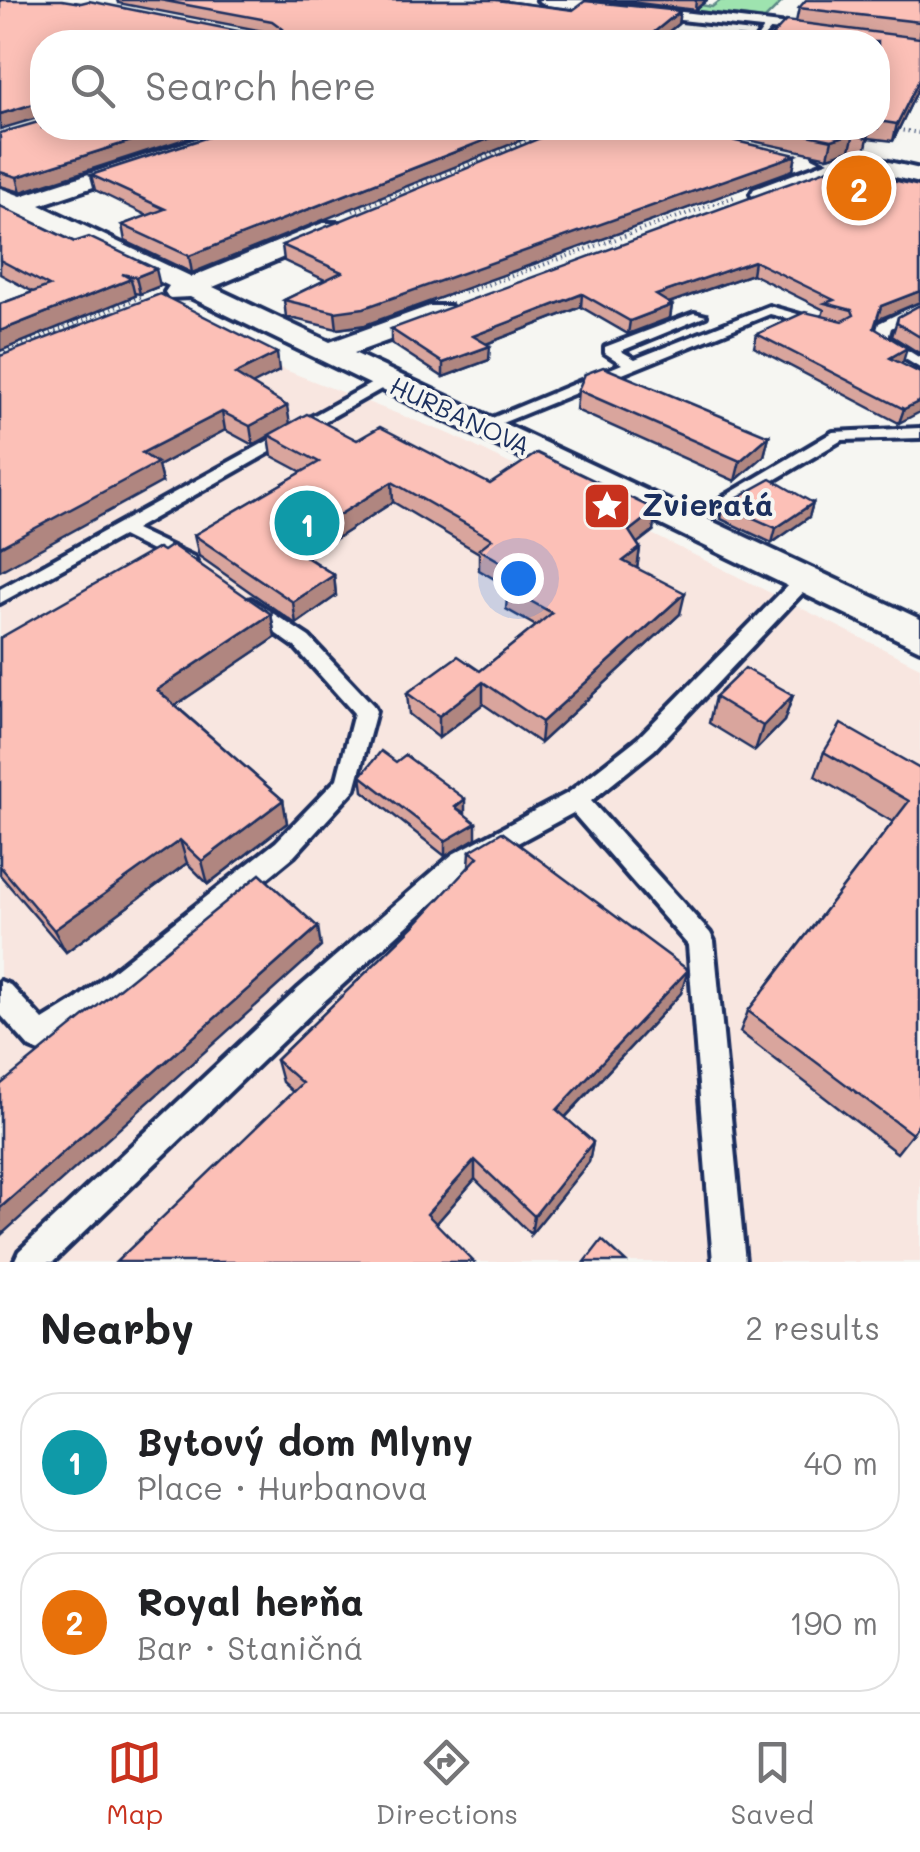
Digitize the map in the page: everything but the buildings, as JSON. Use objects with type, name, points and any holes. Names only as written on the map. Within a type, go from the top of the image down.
[{"type":"street","points":[[546,0],[750,30]]},
{"type":"street","points":[[521,6],[745,30]]},
{"type":"street","points":[[766,30],[788,7]]},
{"type":"street","points":[[890,43],[920,46]]},
{"type":"street","points":[[890,52],[920,56]]},
{"type":"street","points":[[6,204],[211,140]]},
{"type":"street","points":[[797,153],[920,176]]},
{"type":"street","points":[[733,201],[843,163],[920,188]]},
{"type":"street","name":"HURBANOVA","points":[[6,204],[190,287],[920,636]]},
{"type":"street","points":[[150,298],[190,287],[347,218]]},
{"type":"street","points":[[326,353],[458,300]]},
{"type":"lane","points":[[920,308],[884,326],[881,340],[920,364]]},
{"type":"lane","points":[[481,426],[631,362],[769,310],[840,327]]},
{"type":"lane","points":[[631,362],[610,350],[699,316]]},
{"type":"lane","points":[[0,596],[385,381]]},
{"type":"lane","points":[[686,524],[839,435],[920,433]]},
{"type":"lane","points":[[122,528],[175,553],[207,575]]},
{"type":"lane","points":[[30,1262],[309,997],[462,860],[576,800],[646,744],[804,580]]},
{"type":"lane","points":[[0,994],[40,1038],[86,1008],[284,849],[347,783],[366,712],[302,642],[238,598]]},
{"type":"lane","points":[[576,800],[700,942],[728,1262]]},
{"type":"path","points":[[890,128],[920,133]]},
{"type":"path","points":[[347,218],[531,140]]},
{"type":"path","points":[[458,300],[733,201]]},
{"type":"path","points":[[0,354],[150,298]]},
{"type":"shaded area","points":[[214,337],[285,370],[452,435],[920,667],[920,1262],[0,1262],[0,441]]},
{"type":"green space","points":[[673,0],[712,7],[721,0],[784,0],[765,19],[665,7]]},
{"type":"place","name":"Royal herňa","points":[[859,188]]},
{"type":"place","name":"Zvieratá","points":[[607,506]]},
{"type":"place","name":"Bytový dom Mlyny","points":[[307,523]]}]
